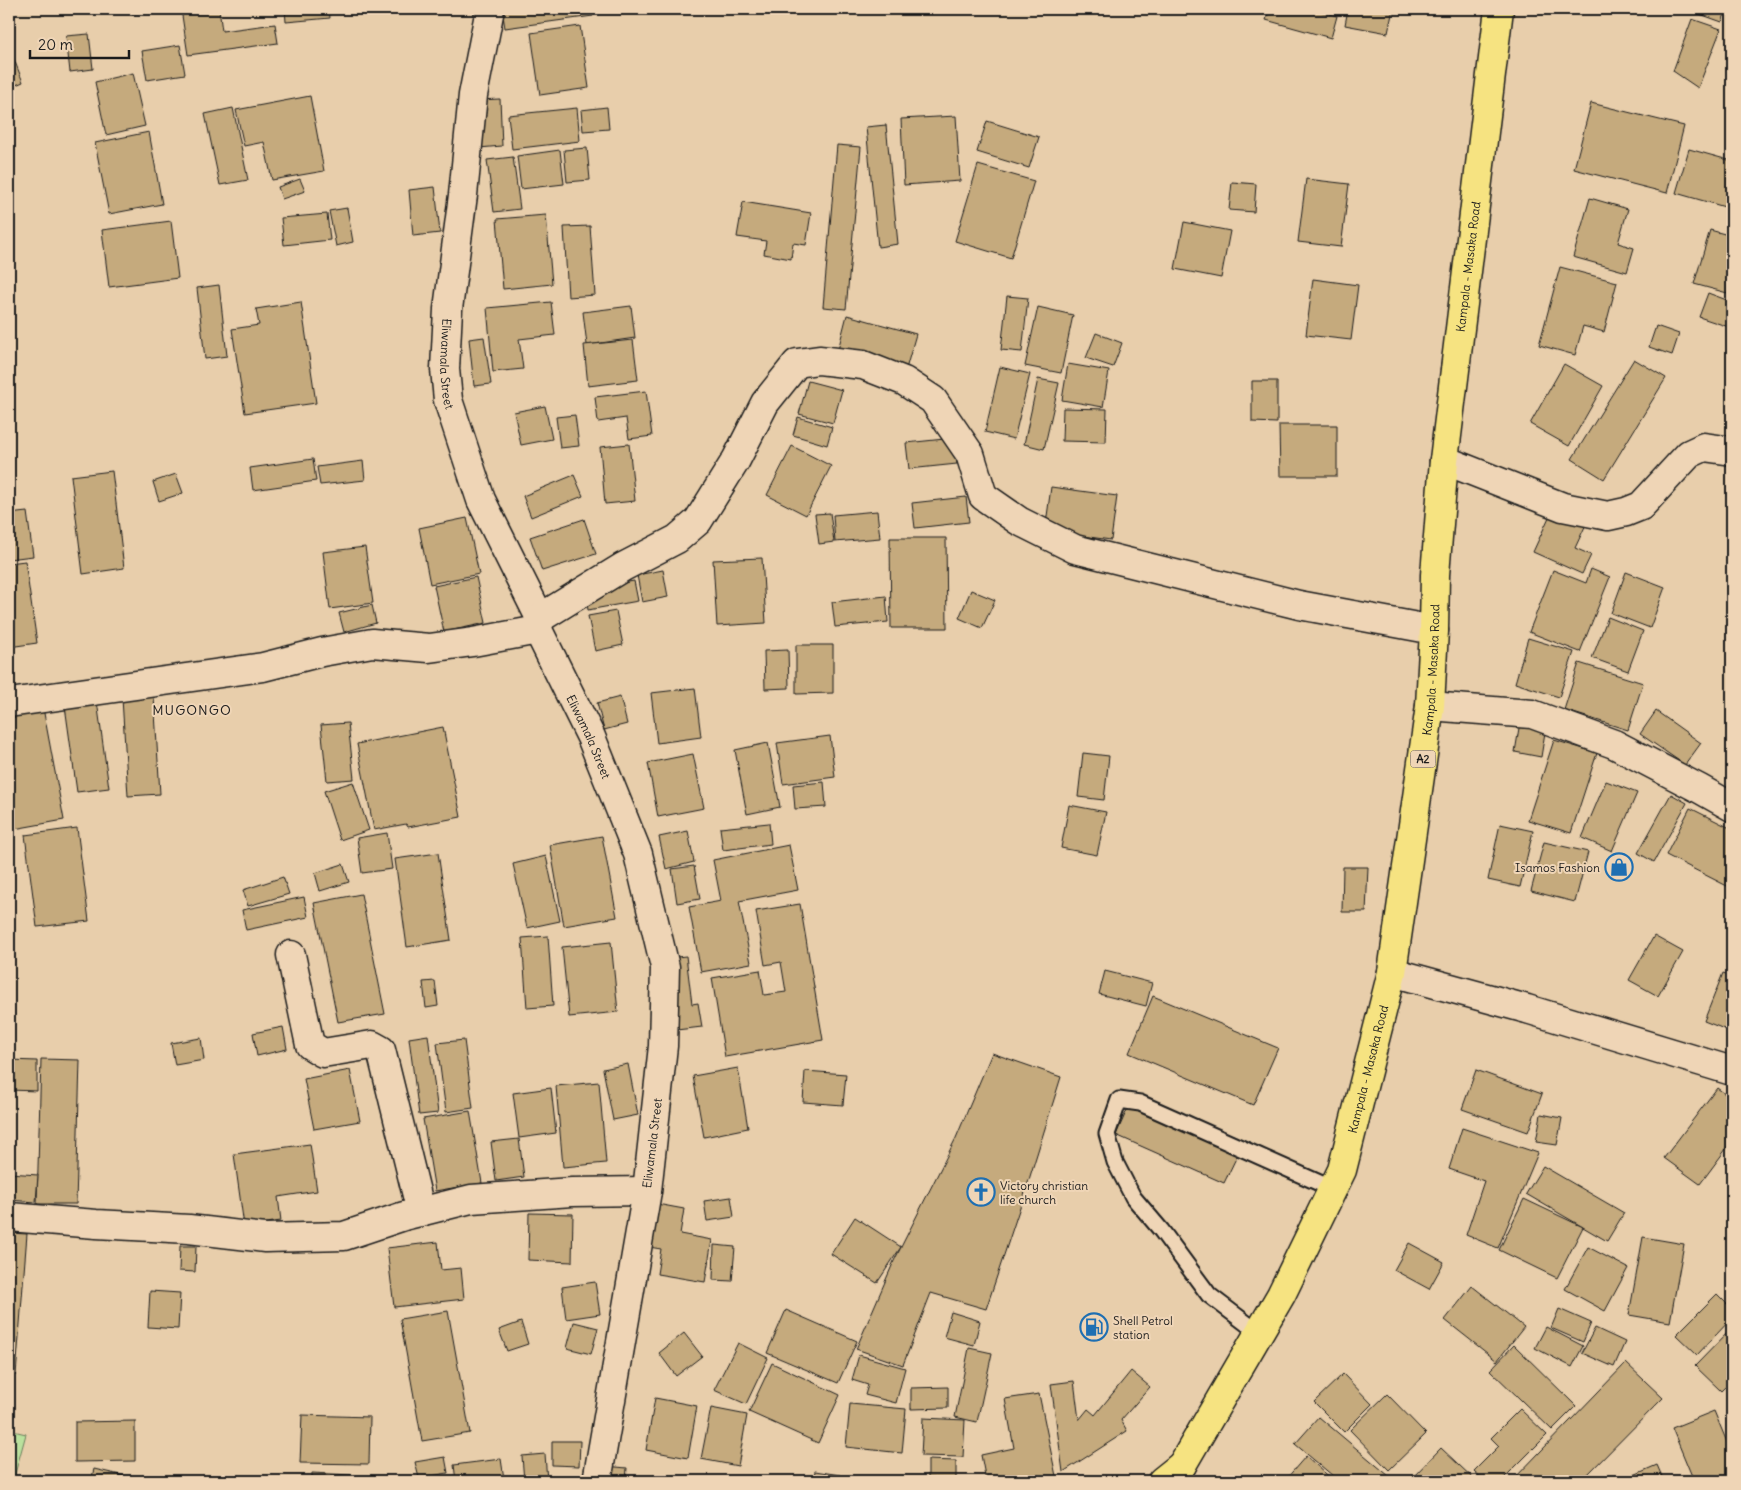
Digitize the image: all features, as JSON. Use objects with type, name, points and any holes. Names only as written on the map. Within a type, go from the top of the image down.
[{"type":"main road","name":"Kampala - Masaka Road","points":[[1174,1476],[1281,1295],[1342,1170],[1392,972],[1430,706],[1435,575],[1444,460],[1499,9]]},
{"type":"street","name":"Eliwamala Street","points":[[490,9],[473,95],[463,195],[448,309],[445,369],[448,400],[481,500],[591,737],[638,854],[665,968],[663,1046],[646,1191],[597,1481]]},
{"type":"street","points":[[9,703],[263,667],[322,652],[372,643],[429,648],[473,642],[539,624],[623,567],[677,538],[698,521],[736,460],[765,403],[797,363],[819,360],[863,365],[904,381],[933,400],[970,454],[983,496],[1019,522],[1075,549],[1299,605],[1434,630]]},
{"type":"street","points":[[1444,460],[1563,507],[1608,516],[1641,506],[1689,454],[1704,447],[1732,451]]},
{"type":"street","points":[[1430,706],[1532,714],[1614,744],[1700,788],[1732,807]]},
{"type":"street","points":[[291,954],[310,1045],[323,1053],[372,1045],[381,1050],[422,1212]]},
{"type":"street","points":[[1392,972],[1528,1010],[1732,1071]]},
{"type":"street","points":[[9,1217],[189,1229],[265,1238],[344,1236],[404,1216],[472,1200],[572,1192],[646,1191]]},
{"type":"lane","points":[[1259,1333],[1209,1295],[1161,1230],[1133,1197],[1116,1162],[1107,1134],[1119,1100],[1140,1103],[1332,1189]]},
{"type":"green space","points":[[9,1430],[26,1434],[13,1481],[9,1481]]},
{"type":"building","points":[[131,9],[163,9],[132,14]]},
{"type":"building","points":[[181,9],[219,9],[222,31],[275,24],[278,43],[188,55]]},
{"type":"building","points":[[285,9],[329,9],[330,18],[286,22]]},
{"type":"building","points":[[502,9],[592,9],[593,16],[505,28]]},
{"type":"building","points":[[1270,9],[1312,9],[1337,16],[1331,38],[1266,20]]},
{"type":"building","points":[[1348,9],[1393,9],[1388,33],[1345,25]]},
{"type":"building","points":[[1697,9],[1727,9],[1722,22],[1694,12]]},
{"type":"building","points":[[1692,19],[1721,29],[1698,88],[1673,71]]},
{"type":"building","points":[[580,26],[589,88],[540,95],[531,33]]},
{"type":"building","points":[[89,34],[93,69],[70,72],[66,36]]},
{"type":"building","points":[[180,45],[185,74],[147,80],[142,51]]},
{"type":"building","points":[[9,47],[23,82],[9,88]]},
{"type":"building","points":[[133,73],[145,126],[106,135],[95,82]]},
{"type":"building","points":[[310,96],[324,171],[272,180],[264,142],[244,146],[236,110]]},
{"type":"building","points":[[500,99],[502,146],[479,148],[477,100]]},
{"type":"building","points":[[1591,103],[1684,126],[1667,193],[1574,169]]},
{"type":"building","points":[[607,107],[609,129],[583,131],[581,110]]},
{"type":"building","points":[[233,108],[248,180],[220,185],[205,114]]},
{"type":"building","points":[[577,108],[580,141],[512,149],[508,115]]},
{"type":"building","points":[[956,116],[960,181],[904,185],[901,119]]},
{"type":"building","points":[[987,121],[1039,137],[1029,168],[977,152]]},
{"type":"building","points":[[886,125],[898,244],[878,247],[866,127]]},
{"type":"building","points":[[149,132],[162,204],[109,214],[95,143]]},
{"type":"building","points":[[837,145],[861,147],[846,309],[823,307]]},
{"type":"building","points":[[587,148],[590,180],[567,182],[564,150]]},
{"type":"building","points":[[1689,149],[1732,161],[1732,209],[1676,193]]},
{"type":"building","points":[[560,150],[564,184],[521,189],[517,156]]},
{"type":"building","points":[[513,157],[520,209],[494,212],[487,160]]},
{"type":"building","points":[[978,165],[1034,181],[1011,258],[955,241]]},
{"type":"building","points":[[300,179],[305,191],[282,199],[278,187]]},
{"type":"building","points":[[1306,179],[1349,184],[1341,247],[1298,242]]},
{"type":"building","points":[[1232,182],[1256,184],[1254,212],[1229,210]]},
{"type":"building","points":[[435,187],[440,233],[413,236],[409,190]]},
{"type":"building","points":[[1590,198],[1628,209],[1618,243],[1634,248],[1627,272],[1573,257]]},
{"type":"building","points":[[743,202],[811,213],[806,245],[793,243],[791,259],[764,254],[766,241],[737,237]]},
{"type":"building","points":[[347,208],[353,242],[336,246],[329,211]]},
{"type":"building","points":[[327,214],[330,240],[284,245],[281,218]]},
{"type":"building","points":[[546,215],[552,284],[503,289],[497,219]]},
{"type":"building","points":[[171,221],[178,278],[109,287],[102,230]]},
{"type":"building","points":[[1184,222],[1230,231],[1221,278],[1175,269]]},
{"type":"building","points":[[590,226],[595,295],[568,297],[564,227]]},
{"type":"building","points":[[1710,230],[1732,236],[1731,294],[1694,284]]},
{"type":"building","points":[[1560,267],[1617,282],[1604,332],[1583,326],[1575,355],[1539,345]]},
{"type":"building","points":[[1313,279],[1358,285],[1351,340],[1306,335]]},
{"type":"building","points":[[219,285],[227,356],[205,359],[197,288]]},
{"type":"building","points":[[1708,293],[1732,302],[1732,319],[1729,327],[1699,317]]},
{"type":"building","points":[[1007,296],[1028,298],[1022,352],[1001,350]]},
{"type":"building","points":[[301,302],[316,403],[245,413],[232,329],[259,325],[256,309]]},
{"type":"building","points":[[551,302],[555,335],[519,339],[523,369],[493,372],[487,308]]},
{"type":"building","points":[[631,306],[635,338],[587,345],[583,312]]},
{"type":"building","points":[[1038,307],[1073,315],[1061,373],[1025,366]]},
{"type":"building","points":[[847,315],[916,334],[906,369],[838,350]]},
{"type":"building","points":[[1656,326],[1679,334],[1672,355],[1649,347]]},
{"type":"building","points":[[1096,333],[1122,343],[1113,367],[1086,358]]},
{"type":"building","points":[[484,337],[491,384],[474,386],[469,339]]},
{"type":"building","points":[[633,340],[638,380],[588,386],[584,345]]},
{"type":"building","points":[[1634,359],[1666,378],[1604,479],[1572,459]]},
{"type":"building","points":[[1068,364],[1109,371],[1103,407],[1062,400]]},
{"type":"building","points":[[1564,364],[1603,386],[1569,446],[1530,424]]},
{"type":"building","points":[[1000,367],[1030,374],[1014,439],[985,432]]},
{"type":"building","points":[[1038,379],[1059,383],[1044,449],[1024,444]]},
{"type":"building","points":[[808,381],[842,390],[833,423],[799,414]]},
{"type":"building","points":[[1252,381],[1277,381],[1277,423],[1252,422]]},
{"type":"building","points":[[646,391],[652,436],[629,439],[626,418],[598,422],[595,397]]},
{"type":"building","points":[[545,406],[552,439],[521,445],[514,412]]},
{"type":"building","points":[[1063,408],[1107,409],[1106,442],[1062,441]]},
{"type":"building","points":[[575,415],[579,446],[560,448],[556,417]]},
{"type":"building","points":[[798,417],[832,427],[827,445],[793,435]]},
{"type":"building","points":[[1279,425],[1337,425],[1337,476],[1280,476]]},
{"type":"building","points":[[954,438],[957,464],[909,469],[906,443]]},
{"type":"building","points":[[629,444],[635,501],[605,504],[600,447]]},
{"type":"building","points":[[792,446],[831,466],[806,515],[767,495]]},
{"type":"building","points":[[313,459],[316,481],[253,490],[250,468]]},
{"type":"building","points":[[363,461],[365,480],[320,485],[317,467]]},
{"type":"building","points":[[112,471],[124,568],[83,574],[71,476]]},
{"type":"building","points":[[176,474],[183,493],[159,501],[153,482]]},
{"type":"building","points":[[574,475],[583,496],[531,517],[523,496]]},
{"type":"building","points":[[1051,487],[1117,496],[1111,540],[1045,531]]},
{"type":"building","points":[[966,497],[969,522],[915,528],[912,503]]},
{"type":"building","points":[[1555,504],[1588,520],[1575,548],[1591,555],[1582,574],[1533,552]]},
{"type":"building","points":[[877,511],[880,538],[835,542],[833,515]]},
{"type":"building","points":[[27,512],[33,556],[9,559],[9,514]]},
{"type":"building","points":[[830,513],[834,542],[819,544],[815,514]]},
{"type":"building","points":[[467,518],[479,574],[430,584],[419,528]]},
{"type":"building","points":[[584,519],[596,554],[542,571],[530,537]]},
{"type":"building","points":[[890,538],[946,538],[947,628],[891,628]]},
{"type":"building","points":[[365,547],[373,603],[330,609],[323,552]]},
{"type":"building","points":[[762,558],[766,623],[717,626],[713,560]]},
{"type":"building","points":[[25,561],[37,643],[9,647],[9,563]]},
{"type":"building","points":[[1591,569],[1610,577],[1580,652],[1529,632],[1553,570],[1586,583]]},
{"type":"building","points":[[663,570],[668,597],[642,602],[637,575]]},
{"type":"building","points":[[1626,572],[1665,587],[1650,628],[1611,613]]},
{"type":"building","points":[[476,577],[486,623],[444,632],[434,586]]},
{"type":"building","points":[[634,581],[638,601],[588,610],[585,590]]},
{"type":"building","points":[[971,590],[995,600],[982,628],[959,618]]},
{"type":"building","points":[[886,596],[888,622],[835,627],[832,602]]},
{"type":"building","points":[[372,605],[376,623],[344,632],[339,613]]},
{"type":"building","points":[[616,611],[623,645],[595,651],[588,616]]},
{"type":"building","points":[[1608,617],[1643,631],[1628,671],[1592,658]]},
{"type":"building","points":[[1528,638],[1574,652],[1559,697],[1515,683]]},
{"type":"building","points":[[796,645],[833,645],[833,693],[796,694]]},
{"type":"building","points":[[788,650],[789,688],[765,689],[764,651]]},
{"type":"building","points":[[1579,663],[1643,683],[1628,730],[1564,710]]},
{"type":"building","points":[[695,688],[701,737],[657,743],[651,693]]},
{"type":"building","points":[[154,696],[160,794],[128,796],[122,698]]},
{"type":"building","points":[[620,697],[627,724],[604,730],[597,703]]},
{"type":"building","points":[[97,701],[109,788],[77,792],[65,706]]},
{"type":"building","points":[[43,708],[64,820],[14,829],[9,802],[9,714]]},
{"type":"building","points":[[1656,711],[1701,743],[1685,765],[1640,734]]},
{"type":"building","points":[[1520,722],[1546,726],[1541,757],[1515,752]]},
{"type":"building","points":[[348,723],[354,779],[327,781],[321,725]]},
{"type":"building","points":[[443,727],[461,817],[408,827],[406,824],[374,830],[357,744]]},
{"type":"building","points":[[830,736],[835,777],[783,784],[777,743]]},
{"type":"building","points":[[1554,740],[1597,753],[1571,833],[1528,820]]},
{"type":"building","points":[[768,743],[780,807],[747,814],[735,750]]},
{"type":"building","points":[[1083,753],[1109,756],[1104,800],[1078,797]]},
{"type":"building","points":[[693,754],[704,808],[658,817],[648,763]]},
{"type":"building","points":[[1606,781],[1637,793],[1612,851],[1582,838]]},
{"type":"building","points":[[353,782],[369,830],[340,840],[324,791]]},
{"type":"building","points":[[824,782],[826,807],[795,809],[793,785]]},
{"type":"building","points":[[1671,794],[1687,803],[1654,862],[1638,853]]},
{"type":"building","points":[[1069,805],[1106,812],[1097,855],[1061,848]]},
{"type":"building","points":[[1690,808],[1732,829],[1731,888],[1666,855]]},
{"type":"building","points":[[769,823],[771,844],[723,850],[720,828]]},
{"type":"building","points":[[1500,824],[1533,831],[1520,887],[1488,880]]},
{"type":"building","points":[[77,828],[89,921],[37,927],[25,835]]},
{"type":"building","points":[[688,831],[694,862],[666,869],[659,837]]},
{"type":"building","points":[[387,833],[392,869],[362,873],[357,838]]},
{"type":"building","points":[[602,836],[617,917],[564,926],[550,845]]},
{"type":"building","points":[[1544,842],[1588,852],[1575,902],[1531,891]]},
{"type":"building","points":[[789,845],[798,890],[739,901],[751,963],[701,972],[689,907],[721,901],[713,860]]},
{"type":"building","points":[[438,853],[451,940],[407,947],[395,859]]},
{"type":"building","points":[[546,856],[560,921],[527,928],[513,864]]},
{"type":"building","points":[[343,864],[349,882],[320,891],[315,873]]},
{"type":"building","points":[[694,866],[700,899],[677,903],[672,869]]},
{"type":"building","points":[[1343,867],[1368,867],[1366,912],[1342,912]]},
{"type":"building","points":[[283,877],[289,894],[248,906],[243,890]]},
{"type":"building","points":[[361,894],[385,1014],[338,1022],[314,903]]},
{"type":"building","points":[[304,897],[308,917],[246,930],[242,910]]},
{"type":"building","points":[[800,904],[823,1040],[725,1057],[712,978],[760,970],[764,995],[786,992],[781,962],[765,965],[756,911]]},
{"type":"building","points":[[548,936],[553,1006],[527,1008],[522,938]]},
{"type":"building","points":[[1654,936],[1683,952],[1658,996],[1629,980]]},
{"type":"building","points":[[611,942],[618,1012],[569,1017],[562,947]]},
{"type":"building","points":[[686,956],[692,1004],[698,1003],[702,1027],[668,1031],[658,959]]},
{"type":"building","points":[[1105,971],[1152,983],[1146,1006],[1099,994]]},
{"type":"building","points":[[1723,973],[1732,976],[1732,1032],[1704,1021]]},
{"type":"building","points":[[435,981],[438,1006],[426,1008],[423,982]]},
{"type":"building","points":[[1153,996],[1278,1048],[1253,1105],[1129,1053]]},
{"type":"building","points":[[283,1027],[287,1049],[257,1056],[253,1033]]},
{"type":"building","points":[[428,1035],[438,1113],[419,1115],[409,1038]]},
{"type":"building","points":[[201,1038],[204,1060],[175,1065],[171,1043]]},
{"type":"building","points":[[464,1040],[473,1108],[446,1112],[437,1043]]},
{"type":"building","points":[[992,1053],[1061,1077],[986,1309],[931,1293],[903,1365],[856,1349],[894,1261],[956,1138]]},
{"type":"building","points":[[41,1059],[80,1060],[76,1204],[37,1204]]},
{"type":"building","points":[[9,1060],[37,1061],[37,1091],[9,1090]]},
{"type":"building","points":[[628,1064],[638,1115],[613,1120],[603,1069]]},
{"type":"building","points":[[738,1068],[748,1128],[704,1137],[693,1076]]},
{"type":"building","points":[[350,1070],[360,1121],[314,1129],[304,1079]]},
{"type":"building","points":[[1476,1070],[1542,1094],[1528,1132],[1462,1109]]},
{"type":"building","points":[[805,1071],[846,1074],[843,1105],[803,1102]]},
{"type":"building","points":[[599,1082],[606,1163],[563,1167],[556,1086]]},
{"type":"building","points":[[551,1088],[556,1133],[519,1138],[513,1093]]},
{"type":"building","points":[[1717,1088],[1732,1099],[1732,1141],[1700,1184],[1664,1158]]},
{"type":"building","points":[[1130,1103],[1239,1152],[1224,1183],[1116,1135]]},
{"type":"building","points":[[470,1111],[482,1183],[435,1191],[423,1119]]},
{"type":"building","points":[[1541,1114],[1562,1118],[1557,1145],[1536,1142]]},
{"type":"building","points":[[1462,1128],[1538,1153],[1498,1248],[1466,1235],[1484,1181],[1449,1169]]},
{"type":"building","points":[[519,1139],[524,1177],[496,1181],[491,1142]]},
{"type":"building","points":[[310,1144],[317,1191],[278,1197],[281,1221],[244,1226],[234,1154]]},
{"type":"building","points":[[1543,1166],[1624,1213],[1607,1241],[1526,1194]]},
{"type":"building","points":[[9,1173],[38,1175],[36,1202],[9,1200]]},
{"type":"building","points":[[731,1197],[734,1217],[707,1221],[704,1201]]},
{"type":"building","points":[[1524,1199],[1583,1227],[1557,1278],[1499,1250]]},
{"type":"building","points":[[657,1204],[684,1209],[680,1234],[712,1240],[705,1282],[657,1274],[661,1249],[649,1247]]},
{"type":"building","points":[[529,1213],[573,1214],[572,1262],[528,1260]]},
{"type":"building","points":[[855,1217],[901,1247],[877,1283],[831,1254]]},
{"type":"building","points":[[9,1233],[27,1234],[16,1375],[9,1375]]},
{"type":"building","points":[[1643,1237],[1684,1244],[1670,1322],[1629,1315]]},
{"type":"building","points":[[438,1242],[441,1270],[461,1268],[464,1299],[394,1307],[387,1248]]},
{"type":"building","points":[[1409,1243],[1444,1262],[1429,1289],[1394,1270]]},
{"type":"building","points":[[714,1245],[735,1247],[732,1281],[713,1280]]},
{"type":"building","points":[[180,1246],[196,1246],[195,1272],[179,1271]]},
{"type":"building","points":[[1588,1247],[1628,1268],[1605,1311],[1565,1289]]},
{"type":"building","points":[[595,1282],[600,1314],[566,1319],[562,1287]]},
{"type":"building","points":[[1472,1286],[1524,1327],[1497,1361],[1445,1320]]},
{"type":"building","points":[[150,1291],[180,1293],[178,1329],[148,1327]]},
{"type":"building","points":[[1717,1294],[1732,1309],[1732,1318],[1697,1355],[1676,1335]]},
{"type":"building","points":[[1559,1309],[1591,1323],[1583,1342],[1551,1328]]},
{"type":"building","points":[[786,1310],[857,1341],[838,1383],[767,1353]]},
{"type":"building","points":[[448,1311],[470,1433],[422,1441],[400,1319]]},
{"type":"building","points":[[951,1312],[980,1321],[974,1345],[944,1337]]},
{"type":"building","points":[[521,1322],[528,1344],[507,1351],[499,1330]]},
{"type":"building","points":[[574,1322],[598,1328],[591,1354],[567,1348]]},
{"type":"building","points":[[1546,1327],[1583,1346],[1572,1367],[1535,1348]]},
{"type":"building","points":[[1595,1328],[1625,1342],[1614,1367],[1582,1353]]},
{"type":"building","points":[[1732,1328],[1732,1380],[1721,1391],[1695,1366]]},
{"type":"building","points":[[684,1333],[702,1356],[676,1376],[659,1353]]},
{"type":"building","points":[[738,1343],[768,1358],[746,1404],[714,1390]]},
{"type":"building","points":[[1514,1345],[1576,1406],[1552,1430],[1490,1370]]},
{"type":"building","points":[[969,1348],[992,1353],[977,1422],[955,1417]]},
{"type":"building","points":[[859,1355],[905,1368],[896,1403],[865,1395],[868,1385],[852,1380]]},
{"type":"building","points":[[772,1363],[840,1395],[818,1443],[749,1412]]},
{"type":"building","points":[[1626,1363],[1663,1398],[1581,1481],[1514,1481],[1513,1480]]},
{"type":"building","points":[[1131,1371],[1150,1387],[1121,1420],[1127,1431],[1063,1472],[1051,1384],[1074,1381],[1079,1420],[1088,1409],[1095,1415]]},
{"type":"building","points":[[1343,1374],[1372,1404],[1344,1432],[1314,1402]]},
{"type":"building","points":[[948,1387],[948,1408],[911,1409],[911,1388]]},
{"type":"building","points":[[1039,1394],[1057,1481],[986,1481],[981,1455],[1014,1448],[1005,1399]]},
{"type":"building","points":[[1387,1394],[1426,1434],[1389,1470],[1350,1430]]},
{"type":"building","points":[[655,1398],[697,1406],[688,1458],[646,1450]]},
{"type":"building","points":[[850,1404],[906,1409],[902,1453],[846,1447]]},
{"type":"building","points":[[711,1408],[747,1415],[738,1466],[701,1459]]},
{"type":"building","points":[[1520,1409],[1547,1435],[1501,1481],[1485,1481],[1474,1471],[1499,1446],[1491,1438]]},
{"type":"building","points":[[1714,1411],[1732,1454],[1732,1481],[1694,1481],[1672,1428]]},
{"type":"building","points":[[302,1415],[370,1417],[369,1464],[300,1463]]},
{"type":"building","points":[[1319,1417],[1389,1476],[1384,1481],[1339,1481],[1295,1444]]},
{"type":"building","points":[[923,1418],[965,1420],[963,1457],[921,1456]]},
{"type":"building","points":[[135,1421],[135,1461],[75,1462],[75,1422]]},
{"type":"building","points":[[552,1441],[580,1441],[579,1466],[552,1465]]},
{"type":"building","points":[[1441,1448],[1476,1481],[1416,1481],[1412,1478]]},
{"type":"building","points":[[545,1454],[547,1481],[524,1481],[522,1456]]},
{"type":"building","points":[[1306,1456],[1334,1481],[1289,1481],[1286,1479]]},
{"type":"building","points":[[445,1457],[448,1473],[419,1478],[415,1462]]},
{"type":"building","points":[[501,1459],[504,1479],[456,1481],[454,1465]]},
{"type":"building","points":[[928,1460],[956,1461],[956,1479],[928,1478]]},
{"type":"building","points":[[1657,1465],[1664,1481],[1620,1481]]},
{"type":"building","points":[[605,1466],[627,1468],[626,1481],[603,1481]]},
{"type":"building","points":[[94,1469],[146,1481],[91,1481]]},
{"type":"building","points":[[815,1471],[840,1475],[838,1481],[813,1481]]},
{"type":"building","points":[[312,1473],[351,1475],[351,1481],[312,1481]]},
{"type":"place","name":"Isamos Fashion","points":[[1619,867]]},
{"type":"place","name":"Victory christian life church","points":[[981,1192]]},
{"type":"place","name":"Shell Petrol station","points":[[1094,1327]]},
{"type":"district","name":"MUGONGO","points":[[192,710]]}]
